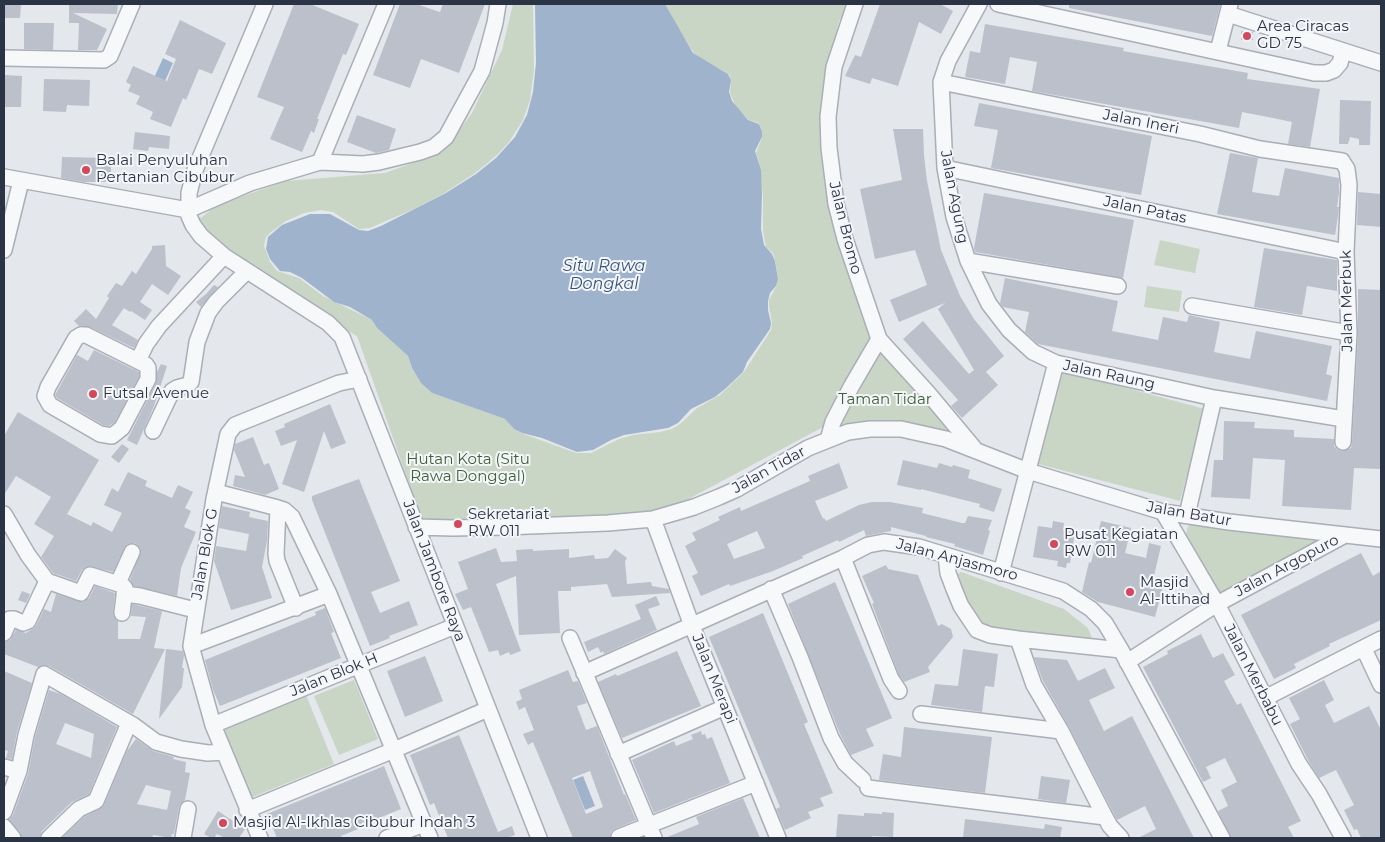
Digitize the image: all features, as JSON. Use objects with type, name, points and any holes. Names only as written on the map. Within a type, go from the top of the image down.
[{"type":"street","points":[[4,58],[104,60],[110,56],[132,4]]},
{"type":"street","points":[[188,210],[189,193],[196,170],[266,4]]},
{"type":"street","points":[[320,162],[386,4]]},
{"type":"street","points":[[4,177],[188,210],[267,177],[320,162],[363,164],[420,152],[441,142],[453,126],[482,71],[496,23],[498,4]]},
{"type":"street","name":"Jalan Bromo","points":[[854,4],[834,67],[828,117],[829,148],[836,204],[845,239],[878,339]]},
{"type":"street","name":"Jalan Agung","points":[[979,4],[948,61],[941,82],[940,104],[945,168],[954,217],[968,261],[989,304],[1009,330],[1033,352],[1056,363]]},
{"type":"street","points":[[998,4],[1321,73],[1334,70],[1340,63],[1344,51]]},
{"type":"street","points":[[1218,51],[1229,9],[1381,63]]},
{"type":"street","name":"Jalan Ineri","points":[[941,82],[1190,132],[1260,149],[1342,161]]},
{"type":"street","name":"Jalan Merbuk","points":[[1342,161],[1349,180],[1346,252],[1349,332],[1343,442]]},
{"type":"street","name":"Jalan Patas","points":[[945,168],[1346,252]]},
{"type":"street","points":[[4,250],[21,181]]},
{"type":"street","name":"Jalan Jambore Raya","points":[[188,210],[196,230],[224,256],[334,328],[346,344],[539,838]]},
{"type":"street","points":[[138,361],[146,344],[159,326],[224,256]]},
{"type":"street","points":[[968,261],[1118,286]]},
{"type":"street","points":[[153,431],[172,391],[188,386],[191,382],[197,342],[208,313],[216,302],[249,272]]},
{"type":"street","points":[[1192,306],[1349,332]]},
{"type":"street","points":[[81,335],[86,335],[138,361],[148,368],[148,379],[122,428],[112,436],[100,434],[50,405],[47,401],[48,387],[76,338],[81,335]]},
{"type":"street","points":[[828,440],[833,422],[878,339],[935,400],[975,449]]},
{"type":"street","name":"Jalan Raung","points":[[1001,573],[1056,363],[1214,398],[1344,419]]},
{"type":"street","name":"Jalan Blok G","points":[[260,838],[218,753],[214,724],[191,646],[195,610],[228,434],[232,427],[339,383],[359,378]]},
{"type":"street","points":[[1187,515],[1214,398]]},
{"type":"street","name":"Jalan Tidar","points":[[416,527],[496,528],[653,519],[694,508],[719,497],[808,448],[848,432],[870,429],[901,429],[946,439],[975,449]]},
{"type":"street","name":"Jalan Batur","points":[[975,449],[1028,471],[1163,512],[1246,524],[1381,539]]},
{"type":"street","points":[[216,492],[278,508],[284,510],[292,517],[329,594],[430,838]]},
{"type":"street","points":[[278,508],[277,561],[296,608]]},
{"type":"street","name":"Jalan Merbabu","points":[[1163,512],[1217,604],[1299,764],[1319,794],[1343,838]]},
{"type":"street","points":[[4,514],[28,555],[47,581],[81,593],[90,575],[140,596],[195,610]]},
{"type":"street","name":"Jalan Merapi","points":[[653,519],[692,626],[778,838]]},
{"type":"street","name":"Jalan Argopuro","points":[[1124,656],[1347,534]]},
{"type":"street","name":"Jalan Anjasmoro","points":[[584,673],[843,558],[868,545],[884,542],[910,545],[1064,591],[1091,609],[1105,623],[1124,656],[1222,838]]},
{"type":"street","points":[[122,613],[121,588],[132,552]]},
{"type":"street","points":[[946,556],[948,573],[961,606],[977,630],[990,635],[1124,656]]},
{"type":"street","points":[[843,558],[891,679],[899,691]]},
{"type":"street","points":[[4,633],[10,619],[23,623],[28,621],[47,581]]},
{"type":"street","points":[[771,589],[800,657],[831,738],[845,763],[865,784],[1105,817]]},
{"type":"street","points":[[191,646],[329,594]]},
{"type":"street","name":"Jalan Blok H","points":[[214,724],[455,626]]},
{"type":"street","points":[[570,638],[651,832]]},
{"type":"street","points":[[1018,639],[1034,685],[1061,731],[1110,826],[1121,838]]},
{"type":"street","points":[[1265,698],[1381,639]]},
{"type":"street","points":[[1364,648],[1381,686]]},
{"type":"street","points":[[4,812],[19,771],[42,674],[129,723],[156,742],[181,749],[218,753]]},
{"type":"street","points":[[618,754],[725,707]]},
{"type":"street","points":[[247,810],[488,709]]},
{"type":"street","points":[[921,714],[1061,731]]},
{"type":"street","points":[[49,838],[79,809],[96,801],[129,723]]},
{"type":"street","points":[[4,768],[19,771]]},
{"type":"street","points":[[619,837],[651,832],[756,783]]},
{"type":"street","points":[[183,838],[188,809]]},
{"type":"street","points":[[387,838],[424,824]]},
{"type":"street","points":[[4,827],[13,838]]},
{"type":"green space","name":"Hutan Kota (Situ Rawa Donggal)","points":[[513,4],[533,4],[534,70],[530,100],[523,120],[509,142],[496,156],[475,173],[443,194],[370,228],[359,229],[333,212],[321,210],[304,213],[286,221],[266,237],[264,246],[270,262],[277,271],[299,278],[323,296],[372,320],[377,328],[408,356],[412,368],[421,383],[432,393],[505,419],[514,429],[521,433],[576,453],[591,453],[619,439],[633,435],[660,432],[672,429],[680,424],[697,408],[720,395],[744,372],[771,330],[772,322],[769,300],[776,287],[778,278],[773,253],[766,247],[763,231],[761,171],[756,153],[762,138],[762,130],[759,123],[749,120],[736,107],[730,93],[731,80],[729,74],[694,53],[665,4],[849,4],[839,21],[825,83],[822,131],[836,234],[872,336],[823,427],[653,518],[423,523],[357,336],[277,290],[214,241],[198,220],[217,205],[286,181],[385,173],[443,152],[472,113],[502,50]]},
{"type":"green space","points":[[1160,240],[1200,249],[1195,273],[1154,265]]},
{"type":"green space","points":[[1147,286],[1182,291],[1179,312],[1144,307]]},
{"type":"green space","name":"Taman Tidar","points":[[876,350],[888,355],[954,433],[948,440],[835,429]]},
{"type":"green space","points":[[1063,371],[1205,409],[1180,501],[1038,464]]},
{"type":"green space","points":[[1191,521],[1212,523],[1220,530],[1230,526],[1316,537],[1314,554],[1227,603],[1185,539]]},
{"type":"green space","points":[[961,572],[1064,609],[1088,628],[1096,649],[976,634],[949,581]]},
{"type":"green space","points":[[354,680],[378,739],[339,755],[314,696]]},
{"type":"green space","points":[[306,695],[334,764],[250,798],[221,729]]},
{"type":"water","name":"Situ Rawa Dongkal","points":[[535,4],[665,4],[693,53],[728,74],[731,80],[729,92],[732,101],[748,120],[759,124],[762,131],[762,137],[755,151],[761,170],[761,229],[764,245],[775,261],[778,279],[768,301],[770,329],[747,362],[743,372],[725,389],[715,397],[691,409],[678,423],[668,428],[624,435],[593,450],[577,452],[542,438],[522,433],[514,429],[505,419],[432,393],[421,383],[412,368],[408,356],[377,328],[372,320],[350,307],[334,302],[302,278],[290,272],[280,271],[270,259],[266,249],[268,237],[282,225],[310,214],[330,214],[359,230],[368,231],[381,226],[446,193],[476,174],[496,158],[515,137],[527,115],[533,92],[536,63]]},
{"type":"water","points":[[163,58],[173,63],[165,81],[153,80]]},
{"type":"water","points":[[583,776],[595,806],[585,810],[573,780]]},
{"type":"building","points":[[4,4],[21,4],[20,18],[4,18]]},
{"type":"building","points":[[69,4],[118,4],[117,14],[73,13],[107,29],[97,50],[78,50],[79,23],[69,23]]},
{"type":"building","points":[[294,4],[310,4],[359,24],[346,55],[343,54],[317,119],[319,119],[314,133],[311,131],[302,152],[270,139],[284,107],[257,97]]},
{"type":"building","points":[[400,4],[416,4],[440,12],[443,4],[485,4],[459,73],[421,59],[410,88],[373,75]]},
{"type":"building","points":[[880,4],[940,4],[953,11],[941,34],[919,22],[898,86],[872,78],[870,84],[845,76],[855,55],[861,57]]},
{"type":"building","points":[[1069,4],[1220,4],[1220,6],[1212,36],[1069,8]]},
{"type":"building","points":[[180,20],[226,43],[212,74],[199,69],[186,100],[183,98],[171,127],[150,119],[153,112],[136,104],[140,96],[128,91],[131,85],[126,82],[133,66],[167,81],[176,59],[165,54]]},
{"type":"building","points":[[24,23],[54,23],[53,50],[24,49]]},
{"type":"building","points":[[985,24],[1124,48],[1123,51],[1248,73],[1247,79],[1320,89],[1310,147],[1288,144],[1292,122],[1268,117],[1242,112],[1239,128],[1032,91],[1037,62],[1010,57],[1005,84],[965,77],[970,51],[980,53]]},
{"type":"building","name":"Area Ciracas GD 75","points":[[1241,31],[1253,32],[1253,40],[1241,40]]},
{"type":"building","points":[[4,75],[22,76],[21,107],[4,107]]},
{"type":"building","points":[[44,79],[90,80],[89,106],[67,105],[66,112],[43,111]]},
{"type":"building","points":[[1340,100],[1371,101],[1370,145],[1359,145],[1359,139],[1350,137],[1348,144],[1339,144]]},
{"type":"building","points":[[979,103],[1152,136],[1141,195],[991,168],[998,130],[974,126]]},
{"type":"building","points":[[357,115],[396,129],[389,150],[376,153],[347,142]]},
{"type":"building","points":[[893,129],[923,129],[927,181],[941,250],[960,296],[974,319],[1004,356],[986,372],[998,385],[962,418],[951,406],[958,400],[903,339],[923,321],[969,374],[974,370],[938,309],[945,303],[899,322],[890,300],[927,285],[915,250],[875,259],[860,189],[902,180]]},
{"type":"building","points":[[135,132],[170,136],[169,149],[149,147],[148,151],[133,149]]},
{"type":"building","points":[[1230,153],[1258,158],[1252,192],[1279,196],[1285,168],[1339,178],[1337,207],[1339,207],[1335,235],[1217,214]]},
{"type":"building","name":"Balai Penyuluhan Pertanian Cibubur","points":[[62,157],[111,158],[111,182],[83,182],[61,178]]},
{"type":"building","points":[[1358,192],[1381,194],[1381,227],[1357,225]]},
{"type":"building","points":[[984,193],[1134,220],[1123,278],[975,252],[974,248]]},
{"type":"building","points":[[165,245],[166,266],[181,276],[168,295],[152,284],[140,302],[152,310],[145,320],[124,308],[112,325],[138,340],[134,348],[90,327],[79,326],[74,321],[86,309],[96,319],[109,298],[107,296],[116,283],[122,286],[132,271],[136,274],[152,246]]},
{"type":"building","points":[[1264,248],[1337,260],[1337,291],[1307,286],[1302,315],[1254,307]]},
{"type":"building","points":[[1005,278],[1118,301],[1112,331],[1158,340],[1163,317],[1187,322],[1189,315],[1220,322],[1214,352],[1250,359],[1256,331],[1332,346],[1326,374],[1332,376],[1327,401],[1038,344],[1025,332],[1029,312],[1003,307],[1000,303]]},
{"type":"building","points":[[214,285],[218,287],[201,307],[196,302]]},
{"type":"building","points":[[1358,289],[1381,290],[1381,469],[1354,468],[1351,510],[1282,506],[1285,460],[1253,458],[1250,499],[1211,497],[1214,460],[1223,460],[1224,421],[1255,422],[1254,428],[1294,430],[1294,437],[1334,439],[1334,446],[1338,450],[1343,451],[1351,448],[1358,334]]},
{"type":"building","name":"Futsal Avenue","points":[[94,350],[139,372],[139,377],[115,422],[109,426],[103,425],[55,395],[77,355],[88,361]]},
{"type":"building","points":[[161,364],[167,366],[154,406],[137,445],[127,440],[156,383],[157,372]]},
{"type":"building","points":[[330,404],[346,443],[331,449],[324,431],[304,492],[282,484],[297,440],[281,446],[275,431],[285,427],[284,424]]},
{"type":"building","points":[[18,412],[99,460],[67,514],[91,526],[93,522],[112,532],[122,513],[104,505],[112,488],[118,492],[128,472],[147,481],[145,486],[172,498],[178,485],[193,492],[185,508],[191,511],[184,527],[196,532],[181,568],[177,596],[134,586],[130,580],[141,552],[140,547],[135,543],[127,544],[113,572],[88,566],[82,570],[76,581],[53,573],[41,557],[54,536],[34,524],[51,497],[16,476],[4,495],[4,436]]},
{"type":"building","points":[[253,437],[264,465],[269,463],[279,489],[265,495],[233,486],[235,475],[245,477],[234,450],[235,444]]},
{"type":"building","points":[[122,444],[129,449],[119,463],[111,457]]},
{"type":"building","points":[[903,460],[937,468],[939,463],[970,470],[968,478],[1002,489],[994,512],[979,507],[980,504],[897,485]]},
{"type":"building","points":[[839,463],[848,488],[815,501],[823,519],[826,521],[859,505],[872,502],[890,502],[923,508],[922,513],[962,523],[965,523],[968,516],[992,520],[983,555],[954,546],[955,544],[891,527],[891,531],[866,536],[864,530],[802,556],[803,558],[773,571],[730,586],[729,584],[701,596],[692,576],[698,573],[685,546],[696,540],[692,533],[720,520],[718,517],[740,507],[741,511],[810,481],[808,476]],"holes":[[[757,531],[765,548],[734,559],[727,544]]]},
{"type":"building","points":[[359,479],[400,581],[371,592],[380,613],[409,601],[418,625],[389,636],[390,638],[370,646],[312,500],[312,496]]},
{"type":"building","points":[[222,506],[250,512],[249,517],[268,521],[267,541],[262,567],[272,598],[231,610],[214,561],[216,546],[246,551],[249,534],[219,528]]},
{"type":"building","name":"Pusat Kegiatan RW 011","points":[[1053,521],[1064,523],[1063,530],[1075,532],[1070,563],[1067,563],[1066,568],[1057,566],[1058,561],[1033,557],[1038,526],[1052,528]]},
{"type":"building","points":[[1101,521],[1131,528],[1125,553],[1146,558],[1149,543],[1161,546],[1153,580],[1164,583],[1155,617],[1098,602],[1082,592]]},
{"type":"building","points":[[496,548],[501,562],[517,561],[516,550],[569,549],[569,558],[594,555],[595,559],[608,558],[615,549],[627,558],[625,561],[627,584],[651,582],[652,586],[669,589],[670,593],[612,597],[607,584],[571,587],[571,591],[558,591],[560,633],[519,635],[516,576],[496,584],[521,651],[510,655],[509,652],[500,656],[498,650],[489,652],[471,607],[463,610],[455,594],[468,589],[458,562]]},
{"type":"building","points":[[1361,553],[1373,576],[1381,571],[1381,620],[1329,644],[1330,646],[1294,664],[1296,668],[1274,679],[1241,615]]},
{"type":"building","points":[[886,565],[888,569],[918,575],[938,626],[942,624],[951,629],[953,637],[928,667],[930,672],[904,682],[899,675],[872,604],[874,603],[862,576]]},
{"type":"building","points":[[835,582],[892,718],[866,729],[874,746],[851,755],[840,734],[788,604]]},
{"type":"building","points":[[95,586],[115,593],[113,612],[114,617],[118,621],[118,639],[140,639],[146,617],[131,616],[132,604],[162,611],[154,648],[165,649],[133,714],[49,666],[43,665],[38,667],[4,654],[4,642],[10,640],[16,630],[26,633],[36,626],[44,609],[51,612],[56,594],[83,602],[89,598]]},
{"type":"building","points":[[22,591],[30,594],[26,603],[18,600]]},
{"type":"building","points":[[656,596],[660,605],[648,609],[657,630],[604,654],[603,651],[601,653],[598,647],[588,652],[584,642],[641,619],[635,605]]},
{"type":"building","points":[[325,608],[334,632],[331,633],[341,658],[220,706],[213,690],[205,660],[316,615],[315,612]]},
{"type":"building","points":[[763,613],[808,722],[804,724],[833,793],[820,798],[824,806],[808,812],[811,818],[785,830],[776,809],[780,807],[709,637]]},
{"type":"building","points":[[1201,634],[1213,658],[1223,653],[1235,675],[1224,681],[1237,705],[1241,703],[1301,821],[1288,827],[1294,838],[1231,838],[1218,811],[1228,806],[1221,790],[1237,782],[1225,758],[1206,767],[1211,778],[1203,782],[1143,667],[1168,654],[1167,651]]},
{"type":"building","points":[[166,649],[183,651],[182,668],[184,668],[182,687],[159,719]]},
{"type":"building","points":[[963,649],[998,654],[994,687],[985,686],[982,712],[931,705],[935,684],[958,686]]},
{"type":"building","points":[[677,651],[701,706],[622,738],[598,682]]},
{"type":"building","points":[[425,656],[443,701],[405,717],[387,671]]},
{"type":"building","points":[[1034,657],[1067,660],[1078,681],[1105,668],[1115,688],[1089,700],[1104,731],[1132,716],[1194,838],[1138,838],[1156,829],[1145,806],[1117,820],[1043,681]]},
{"type":"building","points":[[568,670],[573,682],[578,681],[587,703],[577,706],[586,730],[597,726],[624,795],[636,820],[615,829],[611,832],[610,837],[573,838],[533,742],[528,745],[523,734],[534,730],[525,707],[519,710],[516,702],[522,699],[519,690]],"holes":[[[590,771],[603,807],[586,814],[572,778]]]},
{"type":"building","points":[[4,671],[32,683],[17,732],[12,759],[6,758],[8,751],[4,750]]},
{"type":"building","points":[[1324,680],[1334,700],[1325,705],[1334,723],[1369,706],[1381,730],[1381,838],[1361,838],[1357,829],[1354,830],[1344,810],[1354,805],[1336,770],[1319,778],[1290,724],[1300,719],[1289,698]]},
{"type":"building","points":[[49,690],[61,694],[117,727],[89,794],[72,802],[42,831],[40,838],[22,838],[20,832],[9,820],[13,815],[28,774],[35,737]],"holes":[[[65,723],[94,734],[91,758],[56,744]]]},
{"type":"building","points":[[904,727],[992,737],[985,793],[879,780],[883,754],[901,757]]},
{"type":"building","points":[[701,731],[702,735],[705,734],[707,739],[712,737],[730,783],[654,813],[632,760],[674,741],[676,746],[693,739],[691,735]]},
{"type":"building","points":[[459,735],[498,832],[512,826],[515,835],[507,838],[448,838],[434,803],[430,805],[410,755]]},
{"type":"building","points":[[136,739],[153,751],[186,762],[185,772],[190,773],[185,800],[179,807],[174,834],[172,834],[171,838],[153,835],[152,838],[62,838],[84,817],[104,805],[127,751]],"holes":[[[146,785],[171,791],[167,810],[137,804]]]},
{"type":"building","points":[[384,766],[401,809],[362,825],[363,827],[341,836],[342,838],[277,838],[267,814]]},
{"type":"building","points":[[1041,776],[1070,780],[1066,803],[1038,799]]},
{"type":"building","points":[[743,798],[760,838],[665,838],[699,824],[696,817]]},
{"type":"building","name":"Masjid Al-Ikhlas Cibubur Indah 3","points":[[218,811],[245,829],[239,838],[225,838],[217,834],[214,838],[211,838],[204,834]]},
{"type":"building","points":[[882,812],[894,813],[893,837],[836,838],[838,814],[864,816],[864,813],[882,814]]},
{"type":"building","points":[[965,819],[1044,829],[1045,824],[1062,827],[1060,838],[963,838]]},
{"type":"place","name":"Area Ciracas GD 75","points":[[1247,36]]},
{"type":"place","name":"Balai Penyuluhan Pertanian Cibubur","points":[[86,170]]},
{"type":"place","name":"Futsal Avenue","points":[[93,394]]},
{"type":"place","name":"Sekretariat RW 011","points":[[458,524]]},
{"type":"place","name":"Pusat Kegiatan RW 011","points":[[1054,544]]},
{"type":"place","name":"Masjid Al-Ittihad","points":[[1130,592]]},
{"type":"place","name":"Masjid Al-Ikhlas Cibubur Indah 3","points":[[223,823]]}]
